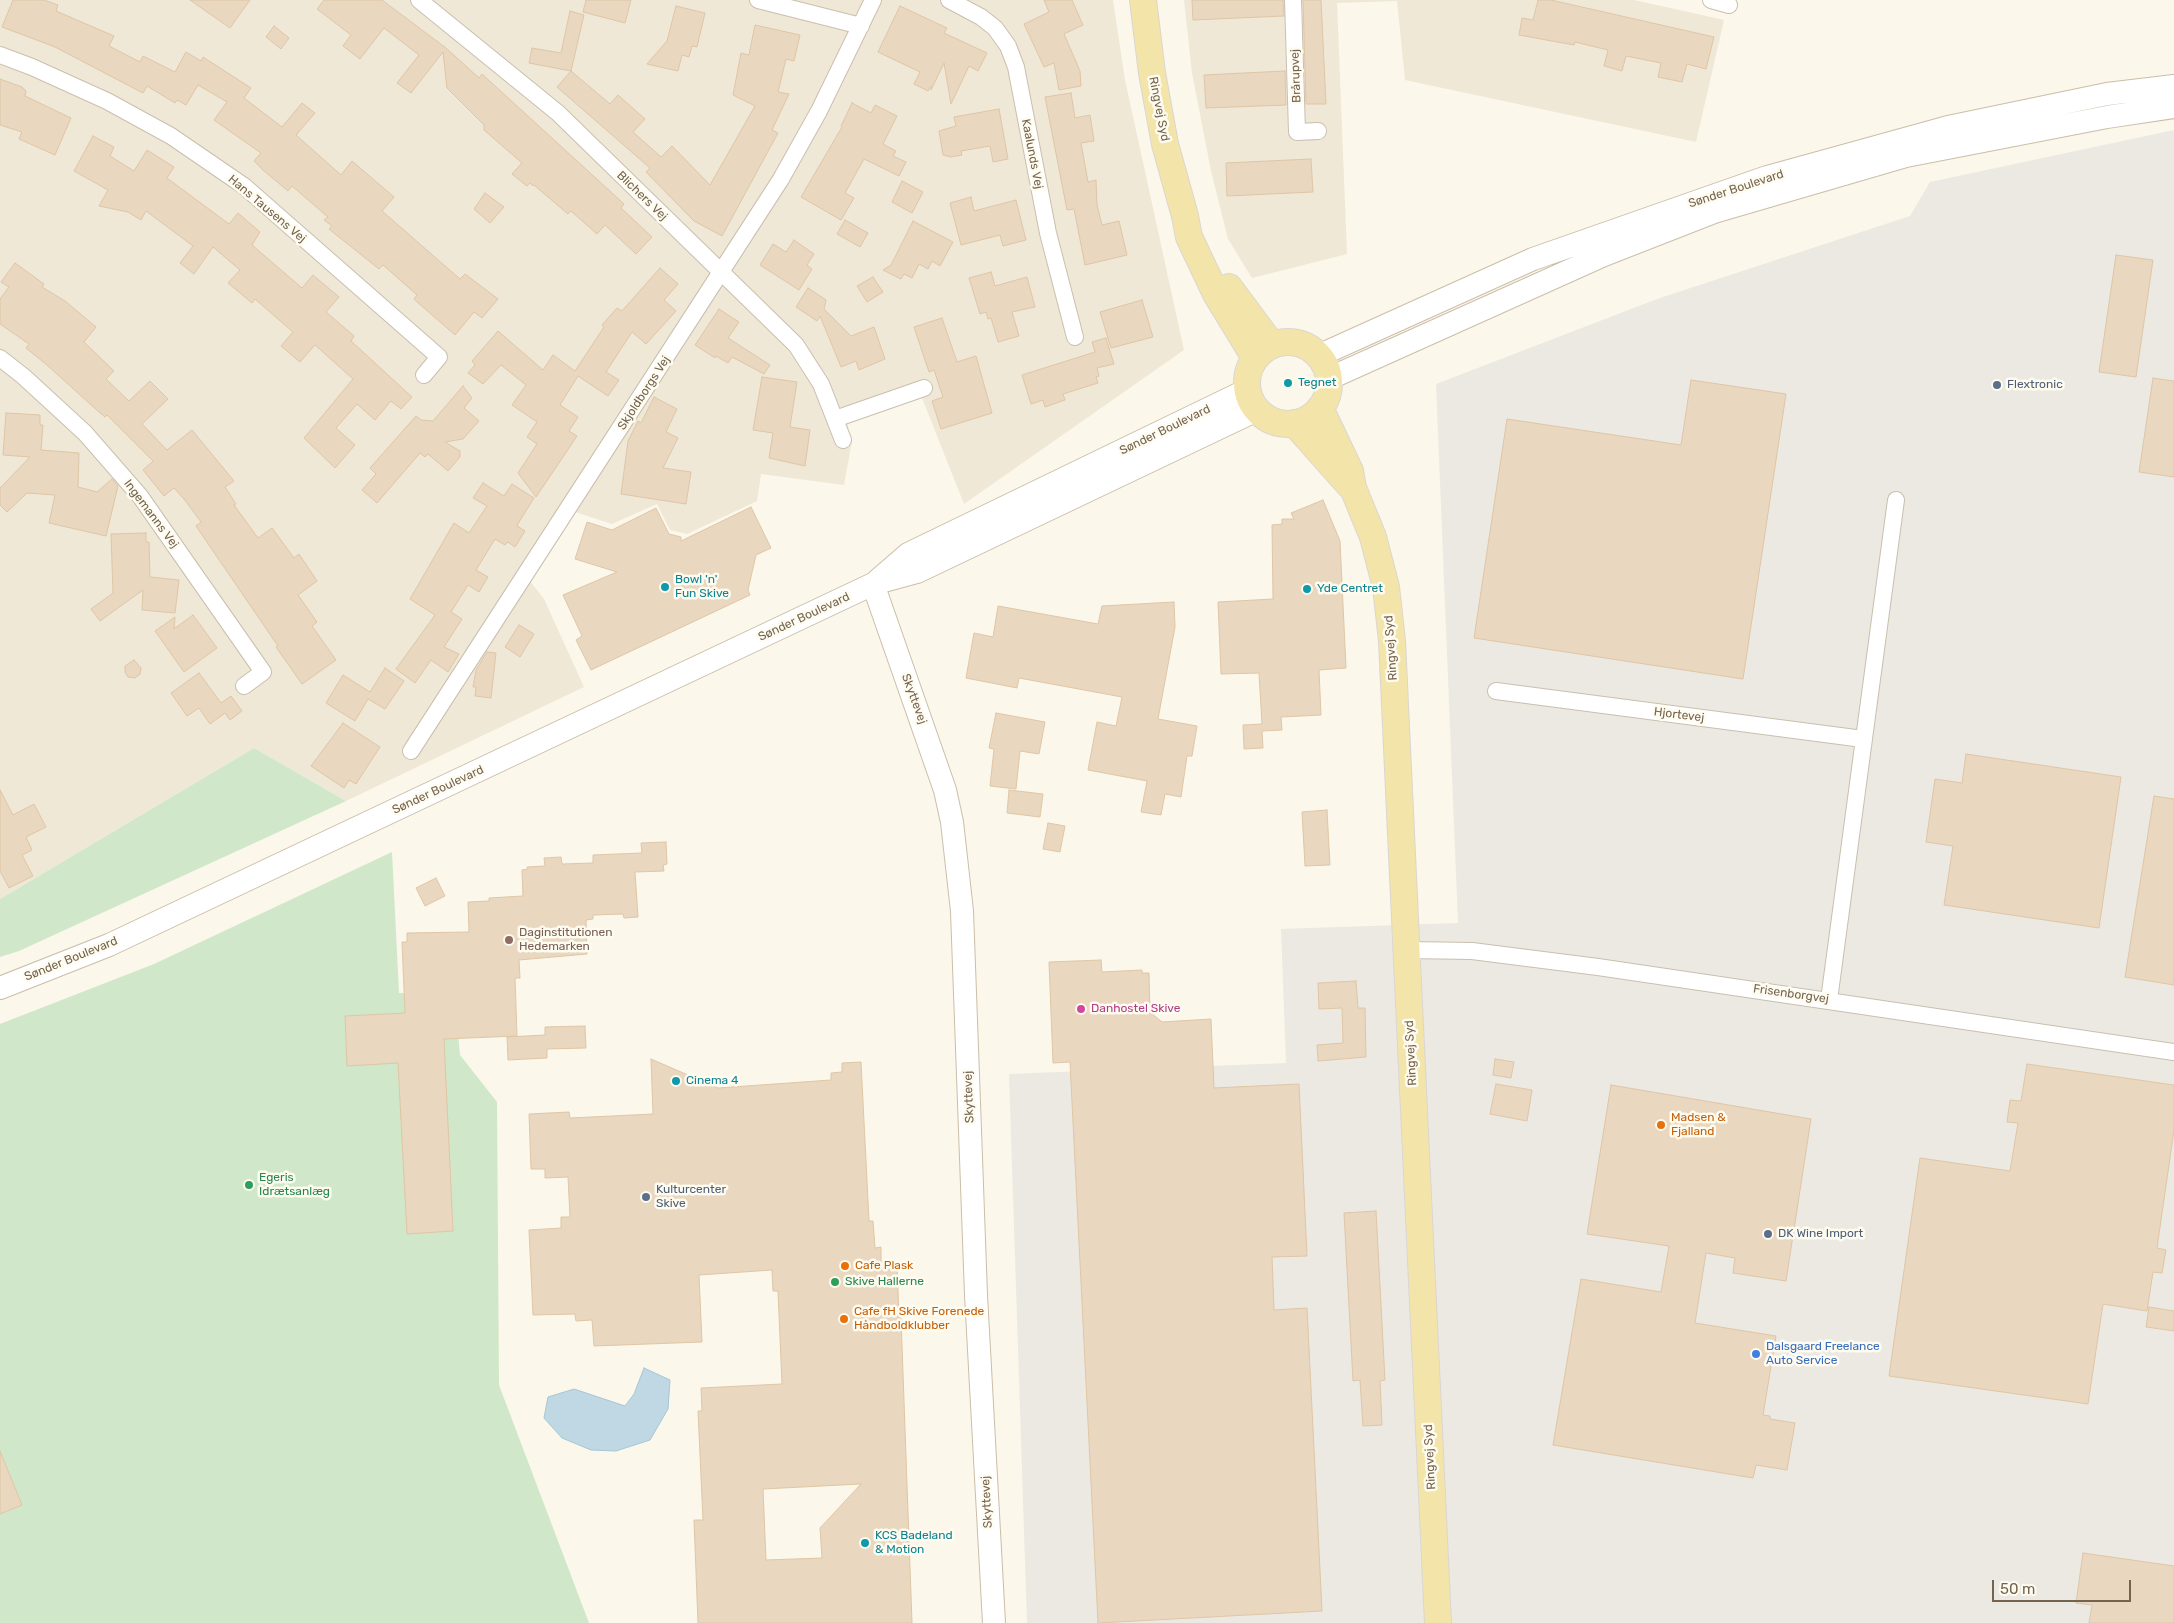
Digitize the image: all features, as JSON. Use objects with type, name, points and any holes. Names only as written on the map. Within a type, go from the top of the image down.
[{"type":"main road","name":"Ringvej Syd","points":[[1143,0],[1152,73],[1165,144],[1185,216],[1228,286],[1264,352]]},
{"type":"main road","points":[[1289,342],[1297,343],[1305,346],[1323,367],[1327,394],[1320,408],[1308,418],[1294,424],[1273,421],[1252,400],[1247,379],[1264,352],[1289,342]]},
{"type":"main road","name":"Ringvej Syd","points":[[1320,408],[1350,471],[1353,488],[1373,537],[1386,587],[1392,641],[1438,1623]]},
{"type":"main road","name":"Ringvej Syd","points":[[1294,424],[1341,478],[1353,488]]},
{"type":"street","name":"Blichers Vej","points":[[419,0],[558,113],[796,345],[821,384],[843,440]]},
{"type":"street","points":[[758,0],[861,26]]},
{"type":"street","name":"Skjoldborgs Vej","points":[[411,751],[722,274],[800,145],[873,0]]},
{"type":"street","name":"Kaalunds Vej","points":[[949,0],[981,17],[995,28],[1008,46],[1016,67],[1046,224],[1075,337]]},
{"type":"street","name":"Brårupvej","points":[[1293,0],[1298,132],[1318,131]]},
{"type":"street","points":[[1711,0],[1729,5]]},
{"type":"street","name":"Hans Tausens Vej","points":[[0,55],[32,66],[107,100],[171,136],[244,186],[439,357],[424,375]]},
{"type":"street","name":"Sønder Boulevard","points":[[1323,367],[1533,259],[1767,177],[1948,127],[2107,94],[2174,86]]},
{"type":"street","name":"Sønder Boulevard","points":[[1323,367],[1714,212],[1906,156],[2107,117],[2174,107]]},
{"type":"street","name":"Ingemanns Vej","points":[[0,358],[23,376],[85,433],[140,496],[263,672],[244,686]]},
{"type":"street","points":[[835,419],[924,388]]},
{"type":"street","name":"Sønder Boulevard","points":[[0,988],[109,945],[873,584],[917,572],[1252,400]]},
{"type":"street","points":[[1829,1000],[1896,500]]},
{"type":"street","name":"Skyttevej","points":[[873,584],[945,790],[952,822],[961,901],[976,1294],[994,1623]]},
{"type":"street","name":"Hjortevej","points":[[1496,691],[1863,739]]},
{"type":"street","name":"Frisenborgvej","points":[[1406,950],[1472,951],[1829,1000],[2174,1052]]},
{"type":"shaded area","points":[[0,0],[1113,0],[1125,80],[1184,350],[964,504],[922,398],[847,423],[852,441],[844,485],[761,474],[757,501],[687,534],[670,530],[657,504],[612,524],[575,512],[530,581],[544,599],[584,687],[346,801],[254,748],[0,899]]},
{"type":"shaded area","points":[[1184,0],[1634,0],[1724,20],[1696,142],[1405,80],[1397,1],[1337,3],[1347,254],[1252,278],[1228,239],[1211,171],[1192,73]]},
{"type":"shaded area","points":[[2174,130],[2174,1623],[1027,1623],[1009,1074],[1286,1063],[1281,929],[1458,923],[1436,384],[1657,299],[1910,216],[1930,182]]},
{"type":"green space","points":[[254,748],[346,801],[19,951],[0,957],[0,899]]},
{"type":"green space","name":"Egeris Idrætsanlæg","points":[[392,852],[399,993],[429,994],[456,1012],[460,1055],[497,1102],[499,1385],[589,1623],[0,1623],[0,1024],[154,964]]},
{"type":"water","points":[[644,1368],[670,1380],[668,1409],[650,1440],[616,1451],[591,1450],[562,1438],[544,1418],[548,1397],[574,1389],[625,1406],[634,1394]]},
{"type":"building","points":[[13,0],[44,0],[58,5],[56,11],[114,36],[109,46],[140,62],[143,56],[175,72],[186,52],[201,61],[203,57],[251,88],[244,98],[282,127],[302,103],[315,113],[296,135],[341,175],[352,161],[394,197],[382,211],[460,279],[465,274],[498,299],[482,318],[474,312],[455,335],[416,301],[414,299],[417,295],[383,265],[379,269],[329,229],[332,226],[324,220],[328,217],[292,186],[288,191],[254,161],[261,153],[214,120],[227,102],[198,85],[186,105],[177,100],[175,103],[147,86],[143,93],[55,47],[2,27]]},
{"type":"building","points":[[190,0],[250,0],[230,28]]},
{"type":"building","points":[[324,0],[382,0],[446,48],[479,78],[482,74],[624,204],[621,208],[652,237],[636,254],[605,225],[597,234],[571,211],[568,214],[534,185],[530,183],[527,186],[512,174],[522,163],[484,130],[484,125],[447,88],[443,52],[411,93],[397,83],[419,55],[384,28],[360,59],[343,46],[351,35],[317,9]]},
{"type":"building","points":[[586,0],[631,0],[625,23],[583,12]]},
{"type":"building","points":[[1044,0],[1072,0],[1083,25],[1064,34],[1080,71],[1081,86],[1059,90],[1054,63],[1044,67],[1024,24],[1049,12]]},
{"type":"building","points":[[1192,0],[1283,0],[1284,16],[1193,20]]},
{"type":"building","points":[[1303,0],[1321,0],[1326,104],[1306,104]]},
{"type":"building","points":[[1538,0],[1551,0],[1714,37],[1706,69],[1687,64],[1682,82],[1658,77],[1661,63],[1626,56],[1622,71],[1604,66],[1608,50],[1575,42],[1574,45],[1519,35],[1522,18],[1533,20]]},
{"type":"building","points":[[676,6],[705,13],[697,47],[692,46],[689,57],[682,55],[678,71],[647,64],[667,41]]},
{"type":"building","points":[[900,6],[947,28],[944,33],[987,53],[978,71],[969,66],[951,104],[944,63],[931,90],[931,86],[928,91],[914,84],[920,72],[878,52]]},
{"type":"building","points":[[570,11],[584,15],[571,71],[529,63],[532,48],[561,53]]},
{"type":"building","points":[[755,25],[800,35],[794,61],[786,59],[778,92],[789,94],[772,130],[778,133],[722,236],[694,221],[646,172],[650,168],[557,87],[571,71],[610,104],[618,95],[645,119],[633,132],[661,157],[672,146],[710,185],[755,106],[733,95],[741,53],[749,55]]},
{"type":"building","points":[[274,26],[289,38],[281,49],[266,37]]},
{"type":"building","points":[[1285,71],[1286,105],[1206,108],[1204,75]]},
{"type":"building","points":[[0,79],[22,87],[26,91],[25,96],[71,118],[55,155],[19,139],[22,132],[0,125]]},
{"type":"building","points":[[1071,93],[1075,118],[1090,115],[1094,141],[1081,143],[1088,182],[1096,180],[1097,205],[1102,225],[1119,221],[1127,255],[1085,265],[1074,209],[1067,210],[1045,97]]},
{"type":"building","points":[[852,103],[871,113],[875,105],[897,116],[883,144],[896,151],[893,156],[906,162],[899,176],[864,159],[845,193],[854,198],[841,220],[801,197],[842,127]]},
{"type":"building","points":[[999,109],[1008,159],[993,162],[990,146],[961,151],[962,155],[951,157],[943,155],[939,131],[956,126],[954,117]]},
{"type":"building","points":[[93,136],[114,147],[110,156],[134,171],[147,150],[174,167],[167,178],[229,224],[238,213],[260,232],[252,245],[302,288],[313,275],[339,297],[326,312],[354,336],[351,341],[412,397],[401,409],[391,401],[375,420],[357,404],[336,428],[355,445],[335,468],[304,438],[353,379],[315,345],[300,362],[281,346],[293,332],[255,299],[252,303],[228,283],[240,270],[213,247],[194,274],[180,263],[193,246],[146,211],[141,220],[128,212],[99,206],[108,190],[74,171]]},
{"type":"building","points":[[1311,159],[1313,192],[1227,196],[1226,163]]},
{"type":"building","points":[[902,181],[923,192],[912,213],[892,202]]},
{"type":"building","points":[[485,193],[504,207],[490,223],[474,209]]},
{"type":"building","points":[[971,197],[974,211],[1016,200],[1026,240],[1003,246],[1000,235],[961,245],[950,203]]},
{"type":"building","points":[[845,220],[868,233],[860,247],[837,234]]},
{"type":"building","points":[[913,221],[953,242],[940,266],[932,261],[928,269],[919,264],[912,278],[904,274],[901,279],[883,270],[891,265]]},
{"type":"building","points":[[794,240],[814,254],[807,265],[812,269],[799,290],[760,265],[773,244],[786,252]]},
{"type":"building","points":[[2116,255],[2153,260],[2136,377],[2099,372]]},
{"type":"building","points":[[15,263],[44,284],[42,287],[65,301],[96,327],[84,342],[114,371],[106,379],[129,401],[150,381],[168,399],[142,424],[167,450],[192,430],[234,481],[225,487],[236,504],[234,505],[258,538],[272,528],[294,558],[299,554],[317,581],[298,595],[317,622],[312,626],[336,660],[302,684],[196,526],[201,522],[184,499],[174,488],[164,496],[143,470],[153,461],[107,415],[105,417],[26,348],[29,344],[0,324],[0,299],[9,287],[1,282]]},
{"type":"building","points":[[660,268],[678,284],[664,300],[676,311],[646,344],[632,332],[606,372],[619,380],[608,396],[578,376],[560,405],[578,417],[569,431],[577,436],[536,497],[518,473],[537,444],[527,437],[537,422],[512,405],[526,385],[501,365],[483,384],[468,373],[475,365],[472,361],[498,331],[543,370],[553,355],[575,371],[604,327],[602,325],[617,308],[622,311]]},
{"type":"building","points":[[991,272],[995,286],[1027,277],[1035,307],[1012,312],[1019,336],[998,342],[991,318],[988,319],[986,312],[980,314],[969,278]]},
{"type":"building","points":[[873,277],[883,292],[867,302],[857,286]]},
{"type":"building","points":[[808,288],[826,300],[824,309],[851,336],[874,327],[885,359],[859,370],[856,361],[841,367],[820,316],[817,321],[796,307]]},
{"type":"building","points":[[1142,300],[1153,337],[1111,348],[1100,312]]},
{"type":"building","points":[[719,309],[739,322],[728,338],[770,365],[764,374],[732,357],[728,363],[716,356],[715,358],[695,345]]},
{"type":"building","points":[[942,318],[957,362],[976,356],[992,413],[941,429],[932,401],[943,397],[934,370],[929,372],[914,327]]},
{"type":"building","points":[[1106,338],[1114,364],[1097,368],[1099,376],[1096,377],[1098,383],[1063,394],[1065,400],[1045,407],[1043,400],[1031,404],[1022,375],[1095,352],[1092,342]]},
{"type":"building","points":[[762,377],[797,382],[790,427],[810,430],[805,466],[769,458],[773,433],[753,430]]},
{"type":"building","points":[[2153,378],[2174,381],[2174,477],[2139,472]]},
{"type":"building","points":[[1691,380],[1786,394],[1743,679],[1474,638],[1507,419],[1681,445]]},
{"type":"building","points":[[463,386],[472,398],[464,408],[479,421],[463,439],[445,442],[460,451],[460,457],[448,471],[428,454],[425,457],[420,453],[377,503],[362,490],[376,474],[370,468],[416,416],[421,420],[433,421]]},
{"type":"building","points":[[654,397],[677,409],[666,432],[678,438],[663,468],[691,472],[686,504],[621,494],[628,441],[638,421],[641,423]]},
{"type":"building","points":[[6,413],[40,415],[40,425],[43,425],[41,450],[79,453],[78,487],[97,492],[112,479],[118,486],[106,536],[49,523],[55,495],[27,493],[7,512],[0,505],[0,488],[30,457],[3,455]]},
{"type":"building","points":[[483,483],[504,496],[512,484],[534,498],[517,526],[525,531],[515,547],[508,542],[505,545],[495,539],[476,570],[488,577],[479,592],[468,585],[451,612],[462,619],[444,647],[459,654],[448,672],[431,660],[415,683],[396,669],[435,615],[410,599],[454,523],[469,533],[487,506],[473,498]]},
{"type":"building","name":"Yde Centret","points":[[1323,500],[1340,541],[1346,668],[1319,670],[1321,715],[1281,717],[1282,730],[1262,731],[1263,748],[1244,749],[1243,725],[1262,724],[1259,673],[1221,674],[1218,602],[1273,599],[1272,525],[1282,524],[1282,519],[1294,519],[1291,513]]},
{"type":"building","name":"Bowl 'n' Fun Skive","points":[[751,507],[771,548],[756,555],[748,590],[750,595],[591,670],[576,640],[582,636],[563,595],[617,572],[575,559],[587,522],[612,530],[656,508],[669,534],[681,537],[681,541]]},
{"type":"building","points":[[146,533],[146,542],[149,542],[150,577],[179,580],[175,613],[142,610],[143,590],[100,621],[91,609],[113,593],[111,534]]},
{"type":"building","points":[[1174,602],[1175,627],[1158,719],[1197,726],[1192,756],[1187,756],[1181,797],[1165,794],[1161,815],[1141,812],[1147,781],[1088,770],[1097,722],[1116,726],[1122,697],[1019,678],[1017,688],[966,678],[974,633],[993,637],[998,606],[1098,624],[1102,606]]},
{"type":"building","points":[[193,615],[217,648],[184,672],[155,631],[175,617],[174,629]]},
{"type":"building","points":[[519,625],[534,634],[520,657],[505,647]]},
{"type":"building","points":[[487,652],[496,653],[491,698],[475,696],[476,687],[473,687],[476,670]]},
{"type":"building","points":[[134,660],[141,668],[140,674],[135,678],[128,677],[125,672],[125,666]]},
{"type":"building","points":[[385,668],[404,681],[385,709],[368,699],[355,721],[326,703],[343,675],[370,692]]},
{"type":"building","points":[[199,673],[221,703],[231,696],[242,711],[230,720],[225,713],[210,724],[199,708],[187,716],[171,693]]},
{"type":"building","points":[[996,713],[1045,722],[1039,754],[1020,751],[1016,789],[990,786],[994,749],[989,748]]},
{"type":"building","points":[[343,723],[380,747],[356,784],[349,780],[344,788],[311,766]]},
{"type":"building","points":[[1966,754],[2121,777],[2099,928],[1944,905],[1953,846],[1926,842],[1935,779],[1962,783]]},
{"type":"building","points":[[0,790],[13,815],[34,804],[46,827],[26,837],[32,850],[22,855],[33,876],[9,888],[0,871]]},
{"type":"building","points":[[1009,790],[1043,794],[1040,817],[1007,813]]},
{"type":"building","points":[[2154,796],[2174,799],[2174,985],[2125,977]]},
{"type":"building","points":[[1327,810],[1330,865],[1305,866],[1302,812]]},
{"type":"building","points":[[1048,823],[1065,826],[1060,852],[1043,849]]},
{"type":"building","points":[[666,842],[667,864],[663,865],[664,871],[635,872],[638,917],[624,918],[623,914],[593,915],[593,919],[586,920],[587,954],[519,960],[520,978],[515,978],[517,1036],[444,1039],[453,1231],[407,1234],[398,1063],[347,1066],[345,1016],[405,1013],[402,942],[407,942],[407,933],[469,932],[468,902],[489,901],[489,898],[523,896],[522,870],[528,869],[527,867],[545,866],[544,858],[561,857],[562,864],[593,863],[593,855],[642,853],[641,843]]},
{"type":"building","points":[[436,878],[445,896],[425,906],[416,888]]},
{"type":"building","points":[[1101,960],[1102,972],[1142,970],[1142,973],[1149,973],[1150,1012],[1162,1022],[1211,1019],[1214,1088],[1299,1084],[1307,1256],[1272,1257],[1274,1310],[1307,1308],[1322,1611],[1098,1623],[1070,1062],[1053,1063],[1049,962]]},
{"type":"building","points":[[1356,981],[1358,1008],[1365,1008],[1366,1057],[1318,1061],[1317,1045],[1343,1043],[1342,1008],[1319,1009],[1318,983]]},
{"type":"building","points":[[585,1026],[586,1048],[547,1049],[547,1058],[508,1060],[507,1037],[545,1035],[545,1027]]},
{"type":"building","points":[[651,1059],[718,1088],[831,1080],[831,1073],[842,1072],[842,1063],[861,1062],[869,1221],[873,1221],[875,1248],[881,1247],[881,1263],[897,1262],[899,1318],[901,1318],[912,1623],[698,1623],[694,1520],[703,1520],[698,1411],[702,1411],[701,1388],[782,1384],[778,1291],[773,1291],[772,1270],[699,1275],[702,1342],[594,1346],[592,1320],[576,1321],[575,1314],[533,1315],[529,1230],[561,1228],[561,1217],[570,1217],[568,1177],[545,1178],[545,1169],[531,1169],[529,1114],[569,1112],[570,1118],[653,1114]],"holes":[[[861,1484],[820,1528],[822,1558],[766,1560],[763,1489]]]},
{"type":"building","points":[[1495,1059],[1514,1062],[1511,1078],[1493,1075]]},
{"type":"building","points":[[2027,1064],[2174,1085],[2174,1130],[2157,1248],[2166,1250],[2162,1273],[2153,1272],[2147,1311],[2103,1304],[2088,1404],[1889,1376],[1920,1158],[2010,1171],[2018,1123],[2007,1122],[2010,1100],[2021,1101]]},
{"type":"building","points":[[1496,1084],[1532,1090],[1527,1121],[1490,1114]]},
{"type":"building","points":[[1611,1085],[1811,1119],[1786,1281],[1733,1273],[1735,1258],[1706,1253],[1695,1323],[1776,1336],[1763,1415],[1770,1416],[1770,1419],[1795,1423],[1787,1470],[1756,1465],[1753,1478],[1553,1445],[1581,1279],[1661,1292],[1669,1246],[1587,1234]]},
{"type":"building","points":[[1376,1211],[1385,1380],[1380,1381],[1382,1425],[1363,1426],[1360,1380],[1353,1381],[1344,1213]]},
{"type":"building","points":[[2149,1307],[2174,1311],[2174,1331],[2146,1327]]},
{"type":"building","points":[[0,1451],[22,1505],[0,1514]]},
{"type":"building","points":[[2083,1553],[2174,1566],[2174,1623],[2089,1623],[2092,1605],[2076,1603]]},
{"type":"place","name":"Tegnet","points":[[1288,383]]},
{"type":"place","name":"Flextronic","points":[[1997,385]]},
{"type":"place","name":"Bowl 'n' Fun Skive","points":[[665,587]]},
{"type":"place","name":"Yde Centret","points":[[1307,589]]},
{"type":"place","name":"Daginstitutionen Hedemarken","points":[[509,940]]},
{"type":"place","name":"Danhostel Skive","points":[[1081,1009]]},
{"type":"place","name":"Cinema 4","points":[[676,1081]]},
{"type":"place","name":"Madsen & Fjalland","points":[[1661,1125]]},
{"type":"place","name":"Egeris Idrætsanlæg","points":[[249,1185]]},
{"type":"place","name":"Kulturcenter Skive","points":[[646,1197]]},
{"type":"place","name":"DK Wine Import","points":[[1768,1234]]},
{"type":"place","name":"Cafe Plask","points":[[845,1266]]},
{"type":"place","name":"Skive Hallerne","points":[[835,1282]]},
{"type":"place","name":"Cafe fH Skive Forenede Håndboldklubber","points":[[844,1319]]},
{"type":"place","name":"Dalsgaard Freelance Auto Service","points":[[1756,1354]]},
{"type":"place","name":"KCS Badeland & Motion","points":[[865,1543]]}]
